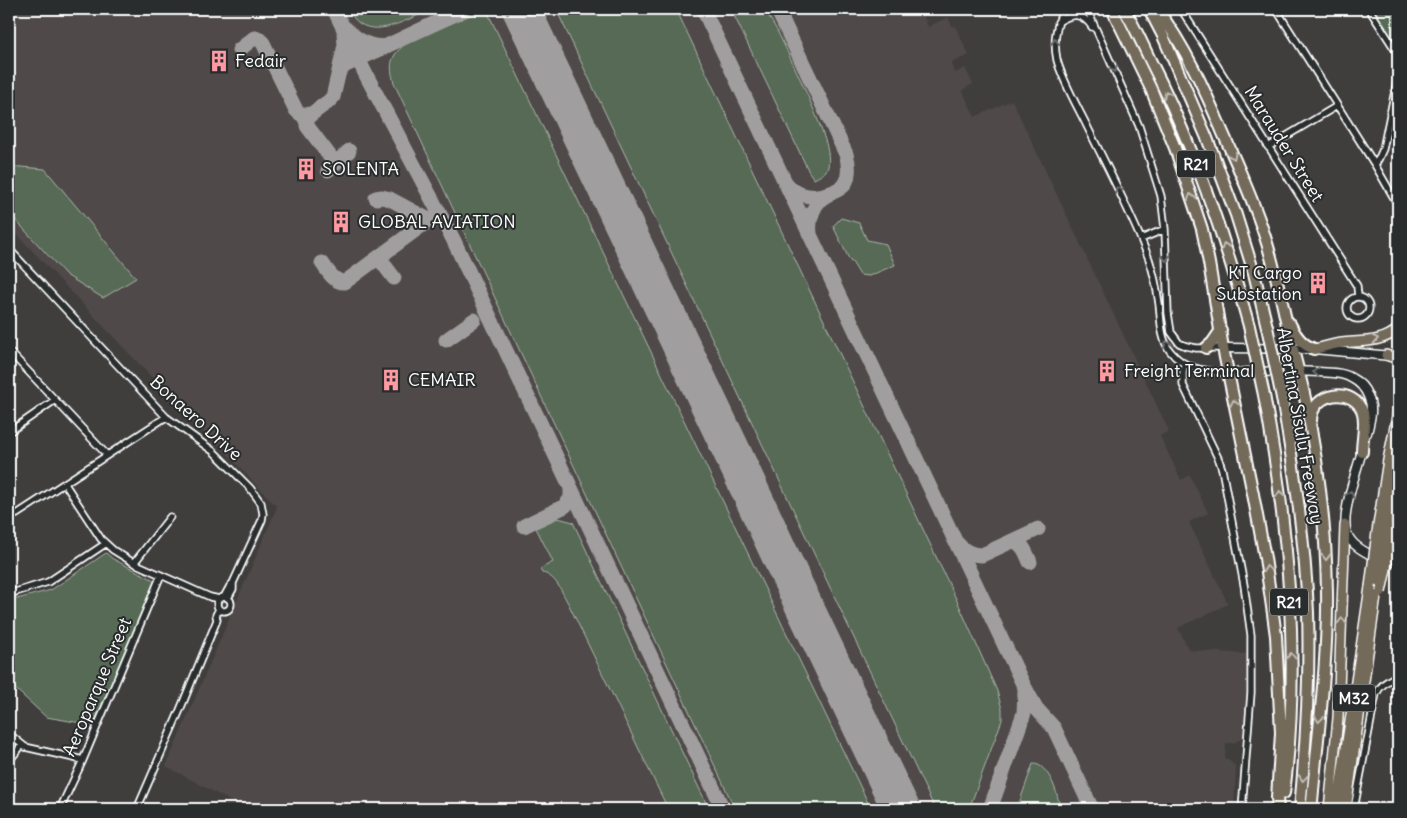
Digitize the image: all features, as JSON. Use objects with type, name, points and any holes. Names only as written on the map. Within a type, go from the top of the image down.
[{"type":"highway","points":[[1112,9],[1151,89],[1175,148],[1202,229],[1211,271],[1223,348],[1265,558],[1275,629],[1281,733],[1278,809]]},
{"type":"highway","name":"Albertina Sisulu Freeway","points":[[1124,9],[1161,81],[1188,142],[1235,275],[1249,326],[1264,395],[1275,453],[1280,494],[1290,611],[1290,717],[1282,809]]},
{"type":"highway","name":"Albertina Sisulu Freeway","points":[[1149,9],[1163,36],[1207,138],[1236,215],[1254,273],[1282,398],[1298,501],[1304,551],[1308,613],[1308,700],[1300,809]]},
{"type":"highway","points":[[1157,9],[1176,35],[1214,111],[1246,185],[1265,238],[1305,397],[1314,448]]},
{"type":"highway","points":[[1285,314],[1301,341],[1308,347],[1315,349]]},
{"type":"highway","points":[[1206,348],[1212,343],[1220,330]]},
{"type":"highway","points":[[1310,809],[1325,668],[1327,619],[1325,547],[1311,419],[1313,410],[1318,402],[1338,395],[1355,401],[1362,412],[1364,427],[1362,452]]},
{"type":"main road","points":[[1315,349],[1341,343],[1379,339],[1398,329]]},
{"type":"main road","points":[[1223,348],[1315,349],[1386,355],[1398,358]]},
{"type":"main road","points":[[1228,373],[1298,371],[1341,374],[1353,378],[1361,386],[1368,396],[1371,408],[1370,420],[1346,508],[1338,718],[1329,809]]},
{"type":"main road","name":"M32","points":[[1385,534],[1388,460],[1398,412]]},
{"type":"main road","name":"M32","points":[[1337,809],[1376,589],[1398,450]]},
{"type":"main road","points":[[1376,589],[1385,534],[1398,514]]},
{"type":"main road","points":[[1345,525],[1347,534],[1359,548],[1372,555],[1392,562],[1398,562]]},
{"type":"main road","name":"M32","points":[[1346,809],[1376,589]]},
{"type":"street","points":[[1063,9],[1058,22],[1054,44],[1060,67],[1150,262],[1157,287],[1166,344],[1184,365],[1204,371],[1228,373]]},
{"type":"street","points":[[1087,9],[1140,126],[1161,196],[1165,229],[1170,332],[1179,343],[1196,348],[1223,348]]},
{"type":"street","name":"Marauder Street","points":[[1182,9],[1357,286],[1358,297]]},
{"type":"street","points":[[1276,9],[1375,165],[1398,205]]},
{"type":"street","points":[[1369,9],[1398,54]]},
{"type":"street","points":[[1058,22],[1070,16],[1078,15],[1088,20],[1100,38]]},
{"type":"street","points":[[1375,165],[1383,149],[1398,76]]},
{"type":"street","points":[[1268,147],[1337,106]]},
{"type":"street","points":[[1141,239],[1165,229]]},
{"type":"street","name":"Bonaero Drive","points":[[9,249],[166,417],[213,451],[250,488],[261,503],[263,514],[259,528],[222,603],[217,620],[180,710],[137,809]]},
{"type":"street","name":"Marauder Street","points":[[1358,297],[1364,298],[1369,308],[1368,313],[1360,320],[1354,319],[1346,312],[1348,301],[1358,297]]},
{"type":"street","points":[[9,352],[107,455]]},
{"type":"street","points":[[1184,365],[1183,385],[1222,469],[1248,608],[1252,673],[1242,809]]},
{"type":"street","points":[[9,432],[55,400]]},
{"type":"street","points":[[9,517],[17,514],[166,417]]},
{"type":"street","points":[[64,484],[105,544],[134,563],[210,598],[213,602],[222,603]]},
{"type":"street","points":[[134,563],[170,517]]},
{"type":"street","points":[[9,594],[48,582],[105,544]]},
{"type":"street","name":"Aeroparque Street","points":[[60,809],[83,760],[161,576]]},
{"type":"street","points":[[1354,809],[1376,694],[1379,688],[1389,679],[1398,675]]},
{"type":"street","points":[[9,734],[26,748],[83,760]]},
{"type":"street","points":[[9,761],[22,745]]},
{"type":"shaded area","points":[[9,9],[921,9],[928,27],[948,17],[952,26],[955,26],[969,55],[951,63],[955,73],[965,68],[973,84],[962,90],[975,117],[1012,100],[1169,431],[1160,436],[1181,480],[1190,475],[1208,513],[1189,522],[1228,604],[1178,628],[1189,650],[1248,654],[1245,734],[1240,740],[1226,743],[1225,759],[1228,759],[1236,767],[1234,809],[245,809],[166,766],[277,507],[221,447],[208,437],[9,226]]},
{"type":"green space","points":[[348,9],[432,9],[398,24],[375,28],[365,26],[356,20]]},
{"type":"green space","points":[[486,9],[871,809],[735,809],[394,83],[392,61],[396,53],[405,44]]},
{"type":"green space","points":[[556,9],[676,9],[959,605],[997,691],[1002,709],[1002,720],[969,809],[935,809]]},
{"type":"green space","points":[[731,9],[764,9],[784,44],[814,110],[827,148],[828,167],[824,173],[814,179],[809,172]]},
{"type":"green space","points":[[1369,9],[1398,9],[1398,33],[1394,51]]},
{"type":"green space","points":[[9,166],[45,169],[136,278],[103,298],[66,275],[9,213]]},
{"type":"green space","points":[[841,218],[859,223],[867,240],[886,244],[895,265],[869,276],[860,275],[850,261],[833,226]]},
{"type":"green space","points":[[558,518],[573,522],[709,809],[668,809],[568,603],[555,581],[547,574],[542,573],[540,569],[553,562],[536,528]]},
{"type":"green space","points":[[106,553],[113,559],[156,581],[93,725],[46,717],[9,683],[9,601],[51,590]]},
{"type":"green space","points":[[1033,764],[1044,769],[1048,774],[1055,789],[1059,809],[1017,809]]},
{"type":"taxiway","points":[[334,9],[365,73],[453,239],[723,809]]},
{"type":"taxiway","points":[[340,71],[344,66],[465,9]]},
{"type":"taxiway","points":[[527,9],[530,26],[543,57]]},
{"type":"taxiway","points":[[703,9],[1023,684],[1036,708],[1054,728],[1092,809]]},
{"type":"taxiway","points":[[777,9],[846,154],[848,162],[848,174],[844,185],[822,198],[815,206],[811,217],[810,233]]},
{"type":"taxiway","points":[[345,28],[369,45],[386,46]]},
{"type":"taxiway","points":[[305,119],[333,97],[345,45],[344,33]]},
{"type":"taxiway","points":[[239,50],[254,38],[258,38],[263,43],[296,110],[304,115],[313,113]]},
{"type":"taxiway","points":[[310,115],[307,126],[332,159],[338,160]]},
{"type":"taxiway","points":[[328,170],[349,151]]},
{"type":"taxiway","points":[[786,183],[790,188],[806,196],[830,193]]},
{"type":"taxiway","points":[[376,198],[390,199],[431,221]]},
{"type":"taxiway","points":[[322,263],[334,279],[345,282],[425,223],[437,218],[439,211]]},
{"type":"taxiway","points":[[385,253],[382,257],[382,262],[394,278]]},
{"type":"taxiway","points":[[446,340],[474,320]]},
{"type":"taxiway","points":[[524,526],[565,506],[571,498],[571,489]]},
{"type":"taxiway","points":[[957,543],[968,552],[982,555],[1038,529]]},
{"type":"taxiway","points":[[1013,541],[1022,546],[1030,562]]},
{"type":"taxiway","points":[[990,809],[1024,713],[1025,690]]},
{"type":"runway","points":[[521,9],[901,809]]},
{"type":"place","name":"Fedair","points":[[219,61]]},
{"type":"place","name":"SOLENTA","points":[[306,169]]},
{"type":"place","name":"GLOBAL AVIATION","points":[[341,222]]},
{"type":"place","name":"KT Cargo Substation","points":[[1318,283]]},
{"type":"place","name":"Freight Terminal","points":[[1107,371]]},
{"type":"place","name":"CEMAIR","points":[[391,380]]}]
